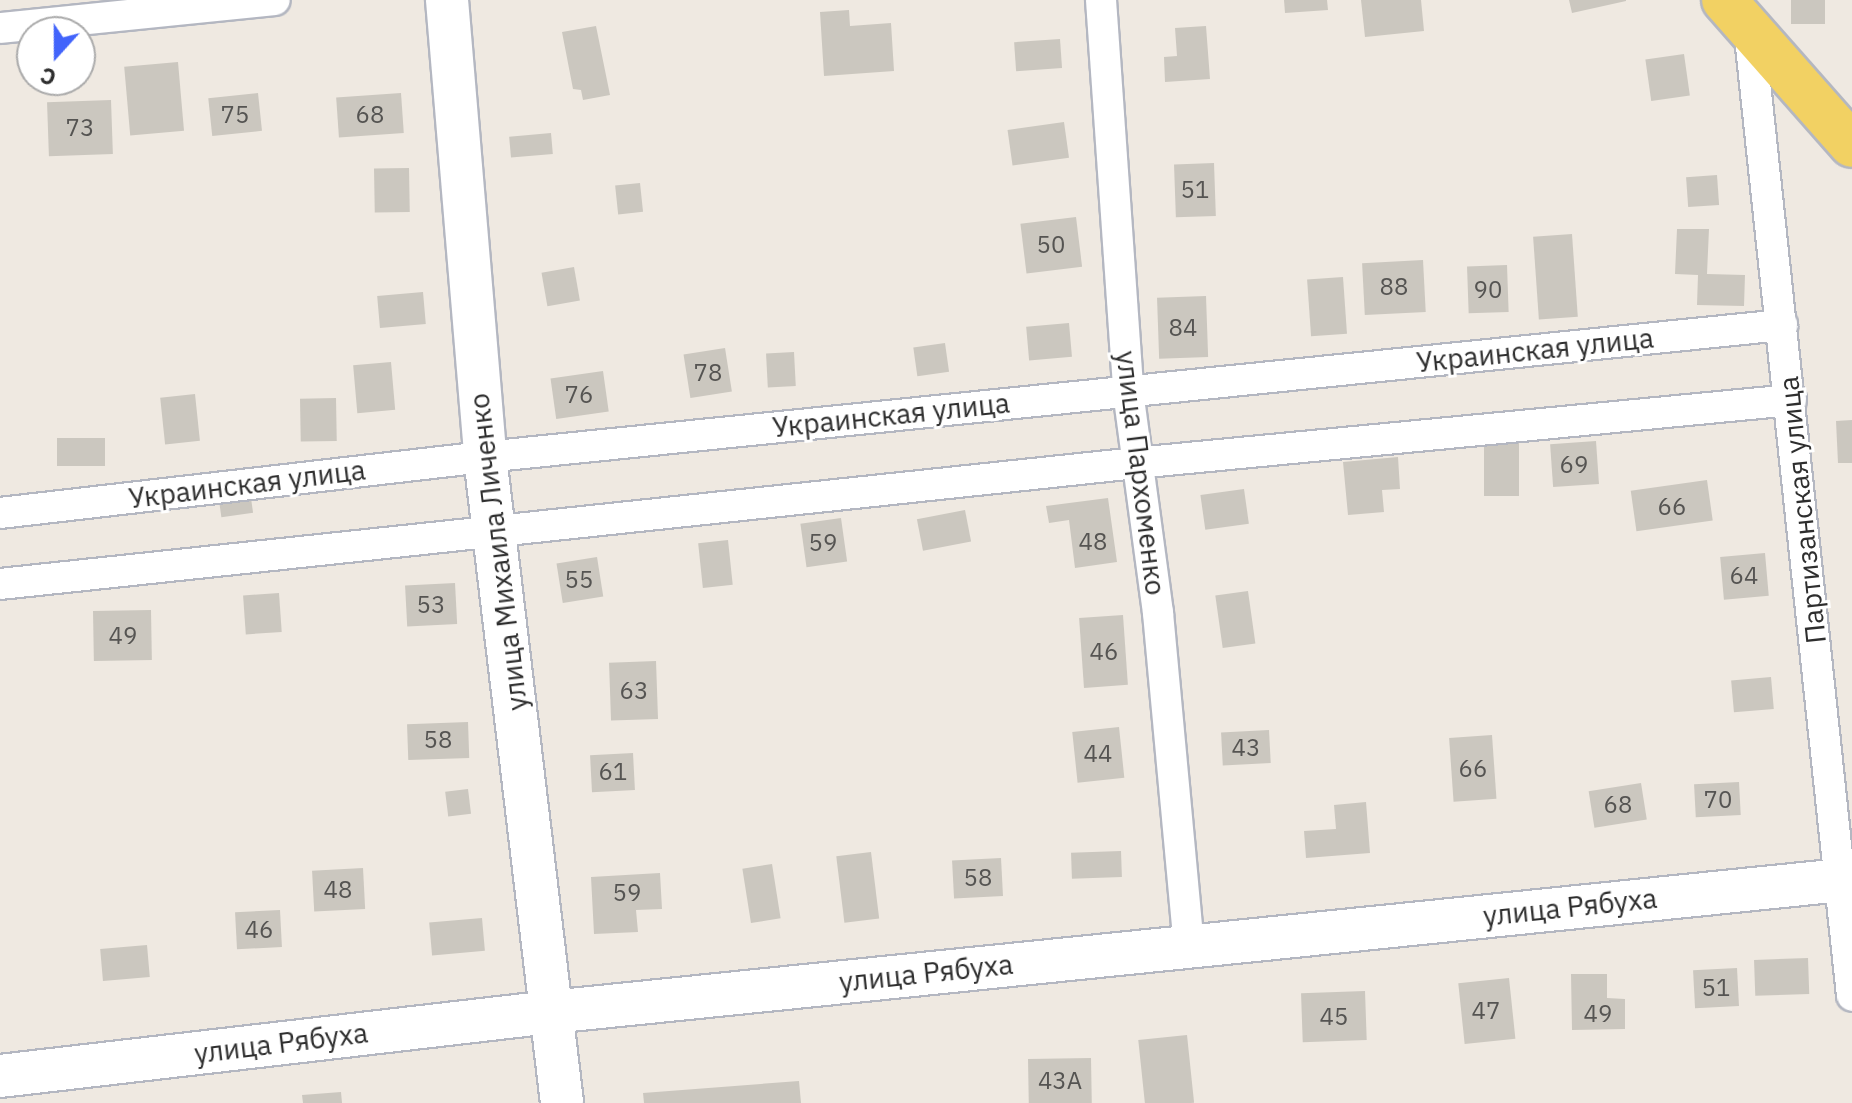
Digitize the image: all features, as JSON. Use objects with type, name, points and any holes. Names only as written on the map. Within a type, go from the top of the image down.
[{"type":"main road","name":"улица Михаила Личенко","points":[[447,0],[485,457],[562,1103]]},
{"type":"main road","points":[[1736,13],[1852,145]]},
{"type":"main road","name":"улица Рябуха","points":[[0,1076],[551,1012],[1846,879]]},
{"type":"street","points":[[0,28],[275,0]]},
{"type":"street","name":"улица Пархоменко","points":[[1101,0],[1128,391],[1158,613],[1189,945]]},
{"type":"street","name":"Партизанская улица","points":[[1736,13],[1791,400],[1846,879],[1852,996]]},
{"type":"street","name":"Украинская улица","points":[[0,513],[485,457],[1782,325]]},
{"type":"street","points":[[0,584],[1136,463],[1791,400]]},
{"type":"building","points":[[1284,0],[1327,0],[1328,10],[1285,13]]},
{"type":"building","points":[[1361,0],[1421,0],[1424,31],[1365,37]]},
{"type":"building","points":[[1569,0],[1626,0],[1626,1],[1572,13]]},
{"type":"building","points":[[1791,0],[1825,0],[1825,24],[1791,24]]},
{"type":"building","points":[[849,10],[850,26],[891,23],[894,71],[824,76],[820,12]]},
{"type":"building","points":[[596,26],[610,95],[583,100],[581,90],[573,89],[562,32]]},
{"type":"building","points":[[1206,26],[1210,79],[1165,82],[1164,57],[1177,56],[1175,28]]},
{"type":"building","points":[[1060,39],[1062,68],[1016,71],[1014,42]]},
{"type":"building","points":[[1684,54],[1690,96],[1651,101],[1645,59]]},
{"type":"building","points":[[178,62],[184,131],[130,135],[124,67]]},
{"type":"building","points":[[258,93],[262,131],[212,136],[208,98]]},
{"type":"building","points":[[401,93],[404,133],[339,137],[336,98]]},
{"type":"building","points":[[111,100],[113,154],[49,156],[47,102]]},
{"type":"building","points":[[1064,122],[1069,158],[1013,166],[1008,130]]},
{"type":"building","points":[[551,133],[553,154],[511,158],[509,137]]},
{"type":"building","points":[[1214,163],[1216,216],[1176,217],[1174,164]]},
{"type":"building","points":[[409,168],[410,212],[375,213],[374,169]]},
{"type":"building","points":[[1717,175],[1719,205],[1688,207],[1686,177]]},
{"type":"building","points":[[640,183],[643,212],[618,214],[615,186]]},
{"type":"building","points":[[1076,217],[1082,267],[1027,273],[1020,224]]},
{"type":"building","points":[[1677,229],[1709,229],[1707,274],[1745,275],[1744,306],[1697,305],[1698,275],[1675,274]]},
{"type":"building","points":[[1572,234],[1578,317],[1539,320],[1533,237]]},
{"type":"building","points":[[1423,260],[1426,312],[1365,315],[1362,263]]},
{"type":"building","points":[[1507,265],[1509,312],[1469,313],[1467,266]]},
{"type":"building","points":[[574,267],[580,300],[547,306],[542,273]]},
{"type":"building","points":[[1343,277],[1347,334],[1311,336],[1307,280]]},
{"type":"building","points":[[423,292],[426,324],[380,328],[377,296]]},
{"type":"building","points":[[1206,296],[1208,357],[1159,359],[1157,298]]},
{"type":"building","points":[[1069,323],[1072,357],[1029,361],[1026,327]]},
{"type":"building","points":[[945,343],[949,372],[917,376],[913,347]]},
{"type":"building","points":[[725,348],[732,391],[690,398],[684,355]]},
{"type":"building","points":[[794,352],[796,386],[768,387],[766,353]]},
{"type":"building","points":[[391,362],[395,410],[357,413],[353,365]]},
{"type":"building","points":[[603,371],[609,412],[556,419],[551,378]]},
{"type":"building","points":[[195,394],[200,441],[165,444],[160,398]]},
{"type":"building","points":[[336,398],[337,441],[301,442],[300,399]]},
{"type":"building","points":[[1852,420],[1852,463],[1838,463],[1836,421]]},
{"type":"building","points":[[57,438],[105,438],[105,466],[57,466]]},
{"type":"building","points":[[1596,441],[1599,484],[1553,487],[1550,444]]},
{"type":"building","points":[[1484,442],[1519,442],[1519,496],[1484,496]]},
{"type":"building","points":[[1398,457],[1400,489],[1382,490],[1384,512],[1348,515],[1343,462]]},
{"type":"building","points":[[1707,480],[1713,521],[1636,531],[1631,491]]},
{"type":"building","points":[[1244,489],[1249,524],[1205,530],[1200,495]]},
{"type":"building","points":[[251,498],[253,513],[221,517],[219,502]]},
{"type":"building","points":[[1108,498],[1117,562],[1075,568],[1069,520],[1049,523],[1046,506]]},
{"type":"building","points":[[965,510],[971,541],[923,551],[917,519]]},
{"type":"building","points":[[841,518],[847,562],[807,567],[800,524]]},
{"type":"building","points":[[728,540],[733,585],[703,588],[698,543]]},
{"type":"building","points":[[1765,553],[1769,596],[1724,600],[1720,557]]},
{"type":"building","points":[[597,557],[603,597],[563,603],[557,563]]},
{"type":"building","points":[[455,583],[457,624],[407,627],[405,586]]},
{"type":"building","points":[[1248,591],[1255,643],[1223,648],[1215,596]]},
{"type":"building","points":[[279,593],[282,632],[246,634],[243,596]]},
{"type":"building","points":[[151,610],[152,660],[94,661],[93,611]]},
{"type":"building","points":[[1123,615],[1128,685],[1084,688],[1079,618]]},
{"type":"building","points":[[656,661],[658,719],[611,721],[609,663]]},
{"type":"building","points":[[1771,677],[1774,709],[1734,712],[1731,680]]},
{"type":"building","points":[[468,722],[469,758],[408,760],[407,724]]},
{"type":"building","points":[[1119,727],[1124,778],[1078,783],[1072,732]]},
{"type":"building","points":[[1269,730],[1271,763],[1223,765],[1221,733]]},
{"type":"building","points":[[1492,735],[1496,799],[1454,802],[1449,738]]},
{"type":"building","points":[[633,753],[635,790],[592,792],[590,755]]},
{"type":"building","points":[[1739,782],[1741,815],[1696,817],[1694,784]]},
{"type":"building","points":[[1641,783],[1647,820],[1594,828],[1589,791]]},
{"type":"building","points":[[468,789],[471,814],[448,817],[445,792]]},
{"type":"building","points":[[1366,802],[1370,853],[1306,858],[1304,831],[1336,829],[1334,805]]},
{"type":"building","points":[[1121,851],[1122,877],[1072,879],[1071,853]]},
{"type":"building","points":[[871,852],[879,919],[844,923],[836,856]]},
{"type":"building","points":[[1001,858],[1003,896],[954,899],[952,861]]},
{"type":"building","points":[[772,864],[781,918],[751,923],[742,869]]},
{"type":"building","points":[[363,868],[365,909],[314,912],[312,871]]},
{"type":"building","points":[[660,873],[662,909],[636,910],[638,932],[594,934],[591,877]]},
{"type":"building","points":[[280,910],[282,947],[237,949],[235,912]]},
{"type":"building","points":[[482,918],[485,951],[432,955],[429,923]]},
{"type":"building","points":[[147,945],[150,977],[103,981],[100,949]]},
{"type":"building","points":[[1808,958],[1809,994],[1755,996],[1754,960]]},
{"type":"building","points":[[1737,968],[1739,1006],[1695,1008],[1693,970]]},
{"type":"building","points":[[1571,974],[1607,974],[1607,998],[1625,999],[1625,1029],[1572,1030]]},
{"type":"building","points":[[1509,978],[1515,1039],[1465,1044],[1458,983]]},
{"type":"building","points":[[1365,991],[1367,1040],[1303,1042],[1301,993]]},
{"type":"building","points":[[1187,1035],[1194,1103],[1145,1103],[1138,1040]]},
{"type":"building","points":[[1091,1058],[1092,1103],[1029,1103],[1028,1059]]},
{"type":"building","points":[[799,1081],[801,1103],[644,1103],[643,1093]]},
{"type":"building","points":[[341,1092],[342,1103],[303,1103],[302,1095]]}]
